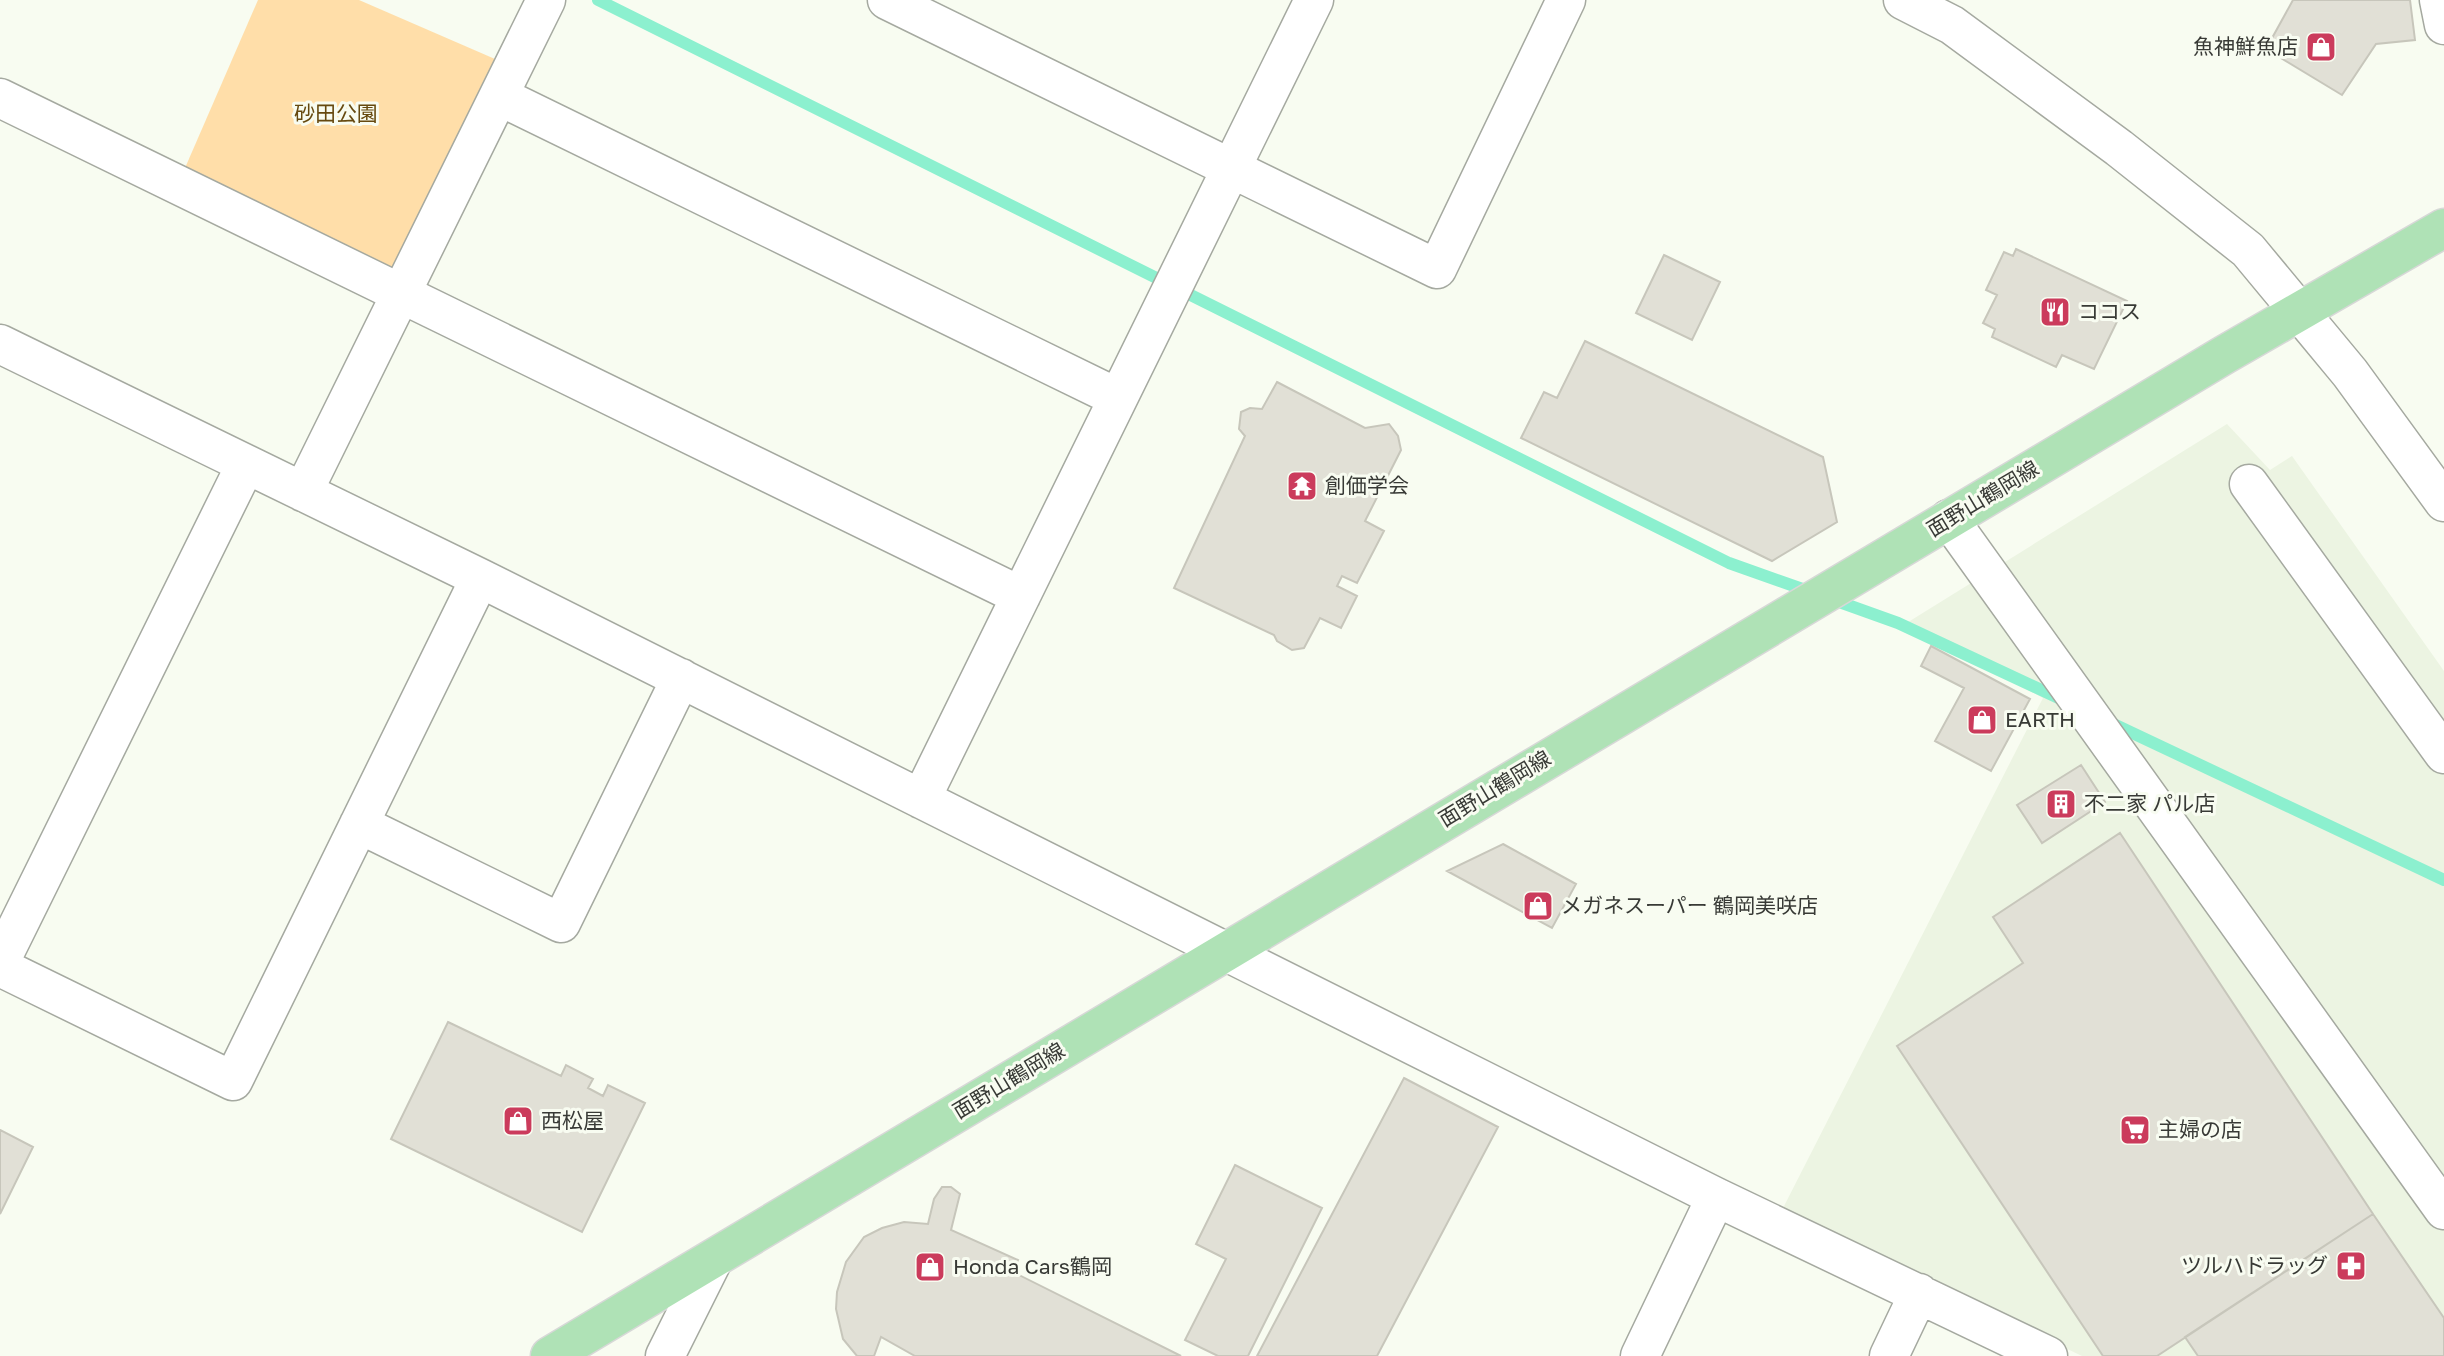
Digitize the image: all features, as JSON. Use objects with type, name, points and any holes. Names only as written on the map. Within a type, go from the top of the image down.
[{"type":"main road","name":"面野山鶴岡線","points":[[550,1356],[2300,310],[2444,229]]},
{"type":"street","points":[[303,492],[546,0]]},
{"type":"street","points":[[887,0],[1437,269],[1566,0]]},
{"type":"street","points":[[921,799],[1314,0]]},
{"type":"street","points":[[1903,0],[1959,12],[2119,148],[2248,250],[2350,373],[2444,502]]},
{"type":"street","points":[[2438,0],[2444,25]]},
{"type":"street","points":[[499,96],[1118,398]]},
{"type":"street","points":[[0,98],[1021,596]]},
{"type":"street","points":[[0,344],[480,578],[1716,1197],[2048,1356]]},
{"type":"street","points":[[246,464],[0,964],[233,1080],[480,578]]},
{"type":"street","points":[[2249,484],[2444,754]]},
{"type":"street","points":[[1949,519],[2444,1210]]},
{"type":"street","points":[[359,824],[561,923],[681,678]]},
{"type":"street","points":[[1640,1356],[1716,1197]]},
{"type":"street","points":[[665,1356],[713,1260]]},
{"type":"street","points":[[1889,1356],[1919,1293]]},
{"type":"shaded area","points":[[2227,424],[2270,470],[2292,456],[2444,671],[2444,1356],[2082,1356],[1781,1212],[2043,698],[1905,624]]},
{"type":"green space","name":"砂田公園","points":[[258,0],[359,0],[495,59],[397,270],[185,168]]},
{"type":"building","name":"魚神鮮魚店","points":[[2293,0],[2410,0],[2415,40],[2376,44],[2342,95],[2266,49]]},
{"type":"building","name":"ココス","points":[[2016,249],[2127,301],[2094,369],[2062,355],[2056,367],[1992,337],[1995,329],[1983,323],[1997,295],[1986,290],[2004,252],[2013,256]]},
{"type":"building","points":[[1664,255],[1720,282],[1692,340],[1636,313]]},
{"type":"building","points":[[1585,341],[1823,457],[1837,522],[1772,561],[1521,438],[1544,392],[1557,398]]},
{"type":"building","name":"創価学会","points":[[1277,382],[1365,428],[1389,424],[1398,436],[1401,450],[1365,521],[1384,531],[1357,583],[1342,576],[1337,586],[1357,596],[1341,628],[1320,618],[1304,648],[1292,650],[1277,641],[1274,635],[1174,588],[1245,436],[1239,429],[1241,412],[1250,408],[1262,409]]},
{"type":"building","name":"EARTH","points":[[1931,646],[2030,699],[1991,771],[1935,741],[1964,688],[1921,666]]},
{"type":"building","name":"不二家 パル店","points":[[2081,765],[2105,802],[2042,843],[2017,805]]},
{"type":"building","name":"主婦の店","points":[[2120,833],[2373,1214],[2157,1356],[2103,1356],[1897,1046],[2023,963],[1993,917]]},
{"type":"building","name":"メガネスーパー 鶴岡美咲店","points":[[1503,844],[1576,884],[1552,928],[1447,871]]},
{"type":"building","name":"西松屋","points":[[448,1022],[561,1076],[566,1065],[593,1079],[588,1088],[603,1096],[608,1085],[645,1103],[582,1232],[391,1139]]},
{"type":"building","points":[[1404,1078],[1498,1127],[1377,1356],[1257,1356]]},
{"type":"building","points":[[0,1130],[33,1147],[0,1214]]},
{"type":"building","points":[[1235,1165],[1322,1208],[1248,1356],[1218,1356],[1185,1340],[1226,1259],[1196,1244]]},
{"type":"building","name":"Honda Cars鶴岡","points":[[942,1187],[951,1187],[960,1194],[951,1230],[1018,1260],[1013,1272],[1181,1356],[915,1356],[881,1337],[874,1356],[857,1356],[843,1339],[836,1309],[837,1292],[846,1262],[864,1237],[882,1228],[904,1222],[928,1224],[934,1199]]},
{"type":"building","name":"ツルハドラッグ","points":[[2373,1214],[2444,1318],[2444,1356],[2198,1356],[2185,1337]]},
{"type":"waterway","points":[[598,0],[1729,563],[1811,592]]},
{"type":"waterway","points":[[1831,599],[1898,623],[2065,701]]},
{"type":"waterway","points":[[2107,721],[2444,880]]},
{"type":"place","name":"魚神鮮魚店","points":[[2321,47]]},
{"type":"place","name":"ココス","points":[[2055,312]]},
{"type":"place","name":"創価学会","points":[[1302,486]]},
{"type":"place","name":"EARTH","points":[[1982,720]]},
{"type":"place","name":"不二家 パル店","points":[[2061,804]]},
{"type":"place","name":"メガネスーパー 鶴岡美咲店","points":[[1538,906]]},
{"type":"place","name":"西松屋","points":[[518,1121]]},
{"type":"place","name":"主婦の店","points":[[2135,1130]]},
{"type":"place","name":"ツルハドラッグ","points":[[2351,1266]]},
{"type":"place","name":"Honda Cars鶴岡","points":[[930,1267]]}]
